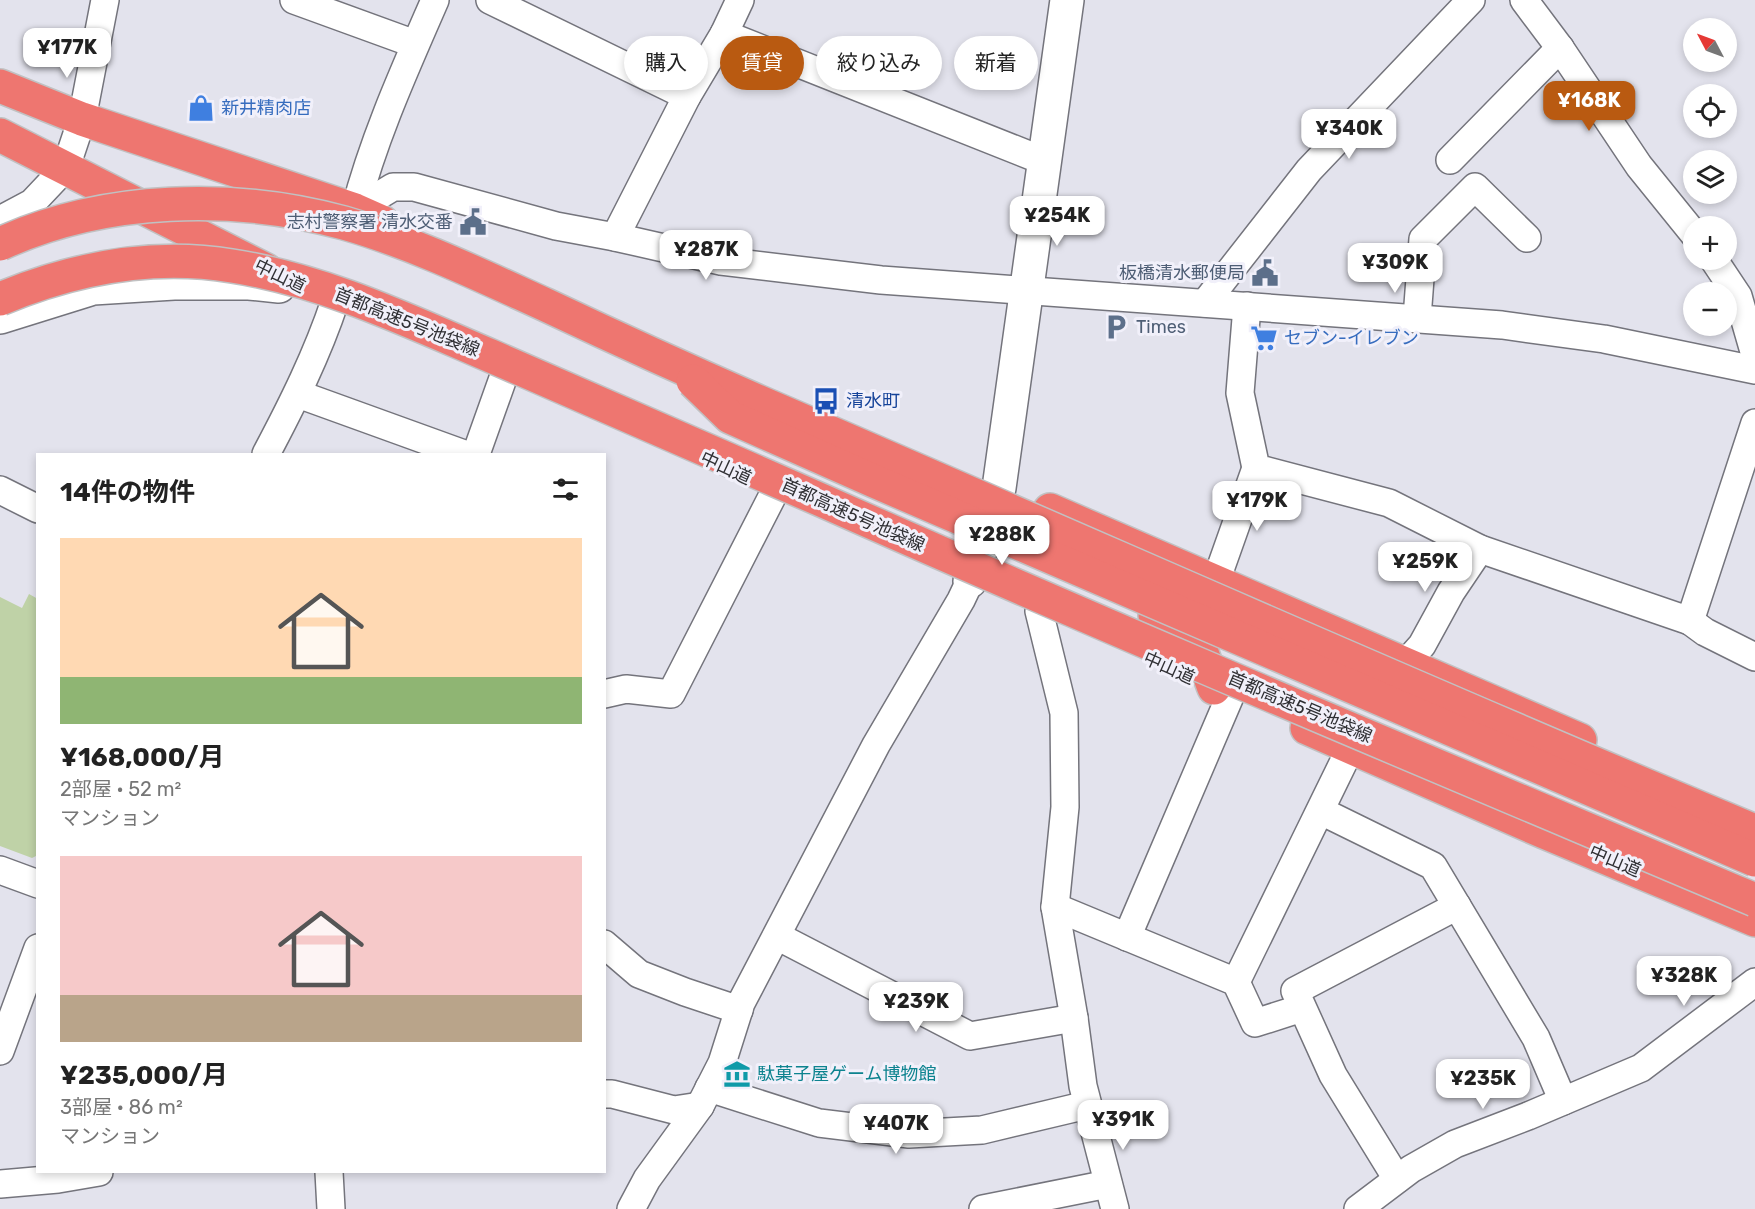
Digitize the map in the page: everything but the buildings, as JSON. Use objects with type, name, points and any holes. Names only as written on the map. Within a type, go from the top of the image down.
[{"type":"highway","points":[[0,86],[82,118],[355,210],[1755,816]]},
{"type":"highway","name":"中山道","points":[[0,135],[302,288],[507,367],[970,581],[1544,832],[1755,920]]},
{"type":"highway","points":[[0,244],[39,228],[135,207],[212,204],[243,206],[285,211],[343,223],[451,262],[679,367],[1527,736],[1755,831]]},
{"type":"highway","name":"首都高速5号池袋線","points":[[0,299],[28,287],[87,270],[143,262],[171,261],[211,263],[266,272],[329,290],[368,304],[623,412],[978,570],[1755,900]]},
{"type":"highway","points":[[368,304],[633,421],[988,585],[1755,911]]},
{"type":"highway","points":[[679,367],[730,417],[885,486],[1755,860]]},
{"type":"highway","points":[[768,388],[777,417],[788,433],[952,506],[988,529],[1005,548],[1183,627],[1192,634],[1199,645],[1223,691]]},
{"type":"street","points":[[0,220],[32,203],[66,167],[82,118],[105,0]]},
{"type":"street","points":[[294,0],[415,45]]},
{"type":"street","points":[[355,210],[384,120],[435,0]]},
{"type":"street","points":[[490,0],[687,96]]},
{"type":"street","points":[[615,237],[687,96],[724,34],[740,0]]},
{"type":"street","points":[[631,1209],[647,1179],[704,1097],[722,1063],[739,1010],[777,936],[876,745],[970,581],[999,488],[1066,0]]},
{"type":"street","points":[[1205,303],[1310,170],[1471,0]]},
{"type":"street","points":[[1524,0],[1560,48],[1639,166],[1683,220]]},
{"type":"street","points":[[724,34],[1044,160]]},
{"type":"street","points":[[1450,160],[1560,48]]},
{"type":"street","points":[[355,210],[393,188],[414,187],[556,226],[721,261],[881,280],[1502,325],[1604,339],[1755,370]]},
{"type":"street","points":[[1417,318],[1423,239],[1475,187],[1527,238]]},
{"type":"street","points":[[1721,270],[1738,296],[1755,355]]},
{"type":"street","points":[[0,317],[93,288],[174,283],[249,283],[302,288]]},
{"type":"street","points":[[267,453],[298,394],[326,330],[335,301]]},
{"type":"street","points":[[1216,581],[1256,468],[1240,393],[1247,306]]},
{"type":"street","points":[[476,453],[507,367]]},
{"type":"street","points":[[298,394],[461,453]]},
{"type":"street","points":[[1690,621],[1755,423]]},
{"type":"street","points":[[1256,468],[1389,503],[1480,549],[1690,621],[1705,632],[1755,657]]},
{"type":"street","points":[[0,490],[36,508]]},
{"type":"street","points":[[606,694],[626,689],[671,694],[775,491]]},
{"type":"street","points":[[1405,664],[1422,645],[1451,592],[1480,549]]},
{"type":"street","points":[[983,1209],[1112,1196],[1087,1105],[1055,907],[1065,807],[1064,713],[1039,610]]},
{"type":"street","points":[[1127,937],[1223,691]]},
{"type":"street","points":[[1236,982],[1351,747]]},
{"type":"street","points":[[1321,811],[1433,866],[1536,1038],[1563,1101]]},
{"type":"street","points":[[0,870],[36,883]]},
{"type":"street","points":[[1397,1179],[1333,1075],[1295,991],[1457,906]]},
{"type":"street","points":[[1055,907],[1236,982],[1255,1023],[1302,1008]]},
{"type":"street","points":[[777,936],[970,1036],[1074,1018]]},
{"type":"street","points":[[606,946],[639,974],[739,1010]]},
{"type":"street","points":[[0,1050],[33,978],[36,960]]},
{"type":"street","points":[[1358,1209],[1397,1179],[1455,1144],[1641,1068],[1755,982]]},
{"type":"street","points":[[606,1094],[674,1110],[704,1097],[819,1123],[909,1134],[982,1130],[1087,1105]]},
{"type":"street","points":[[0,1184],[58,1179],[93,1173]]},
{"type":"street","points":[[329,1173],[332,1209]]},
{"type":"green space","points":[[29,594],[36,598],[36,856],[32,858],[0,846],[0,597],[22,608]]},
{"type":"place","name":"新井精肉店","points":[[201,108]]},
{"type":"place","name":"志村警察署 清水交番","points":[[473,222]]},
{"type":"place","name":"板橋清水郵便局","points":[[1265,273]]},
{"type":"place","name":"Times","points":[[1116,327]]},
{"type":"place","name":"セブン-イレブン","points":[[1264,338]]},
{"type":"place","name":"清水町","points":[[826,401]]},
{"type":"place","name":"駄菓子屋ゲーム博物館","points":[[737,1074]]}]
